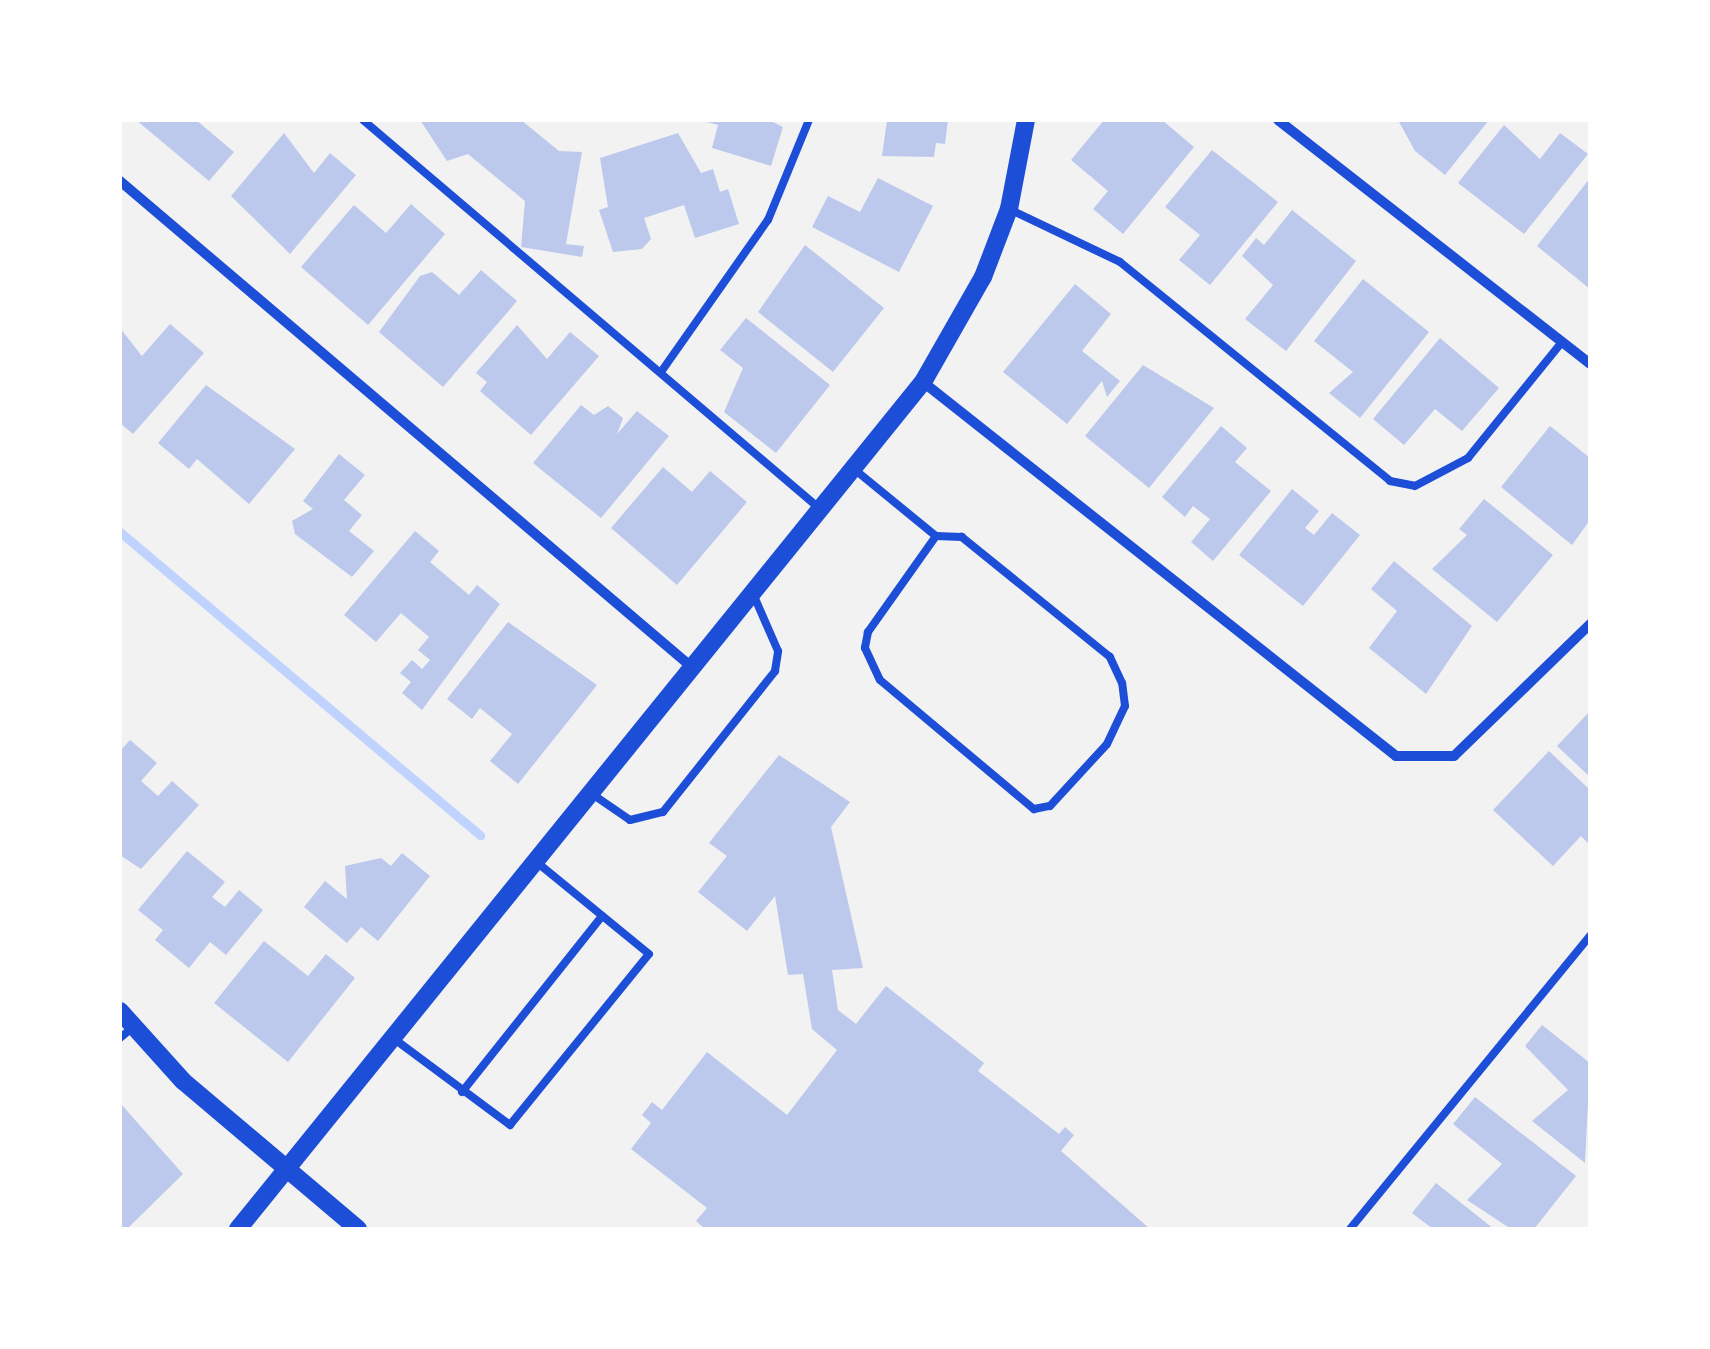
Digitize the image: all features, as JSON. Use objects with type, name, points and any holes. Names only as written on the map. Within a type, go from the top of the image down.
[{"type":"street","points":[[238,1229],[290,1175],[923,382],[1009,209],[1026,120]]},
{"type":"street","points":[[1278,120],[1590,364]]},
{"type":"street","points":[[120,180],[696,670]]},
{"type":"street","points":[[923,382],[1396,756],[1454,756],[1590,624]]},
{"type":"street","points":[[120,1011],[126,1033],[358,1229]]},
{"type":"lane","points":[[363,120],[821,510]]},
{"type":"lane","points":[[661,372],[768,220],[809,120]]},
{"type":"lane","points":[[1009,209],[1120,262],[1390,481],[1415,486],[1468,458],[1562,342]]},
{"type":"lane","points":[[854,468],[936,536],[962,537],[1110,657],[1122,683],[1125,706],[1107,744],[1050,806],[1034,809],[902,701],[864,648],[936,536]]},
{"type":"lane","points":[[595,796],[630,820],[663,812],[775,672],[778,651],[754,596]]},
{"type":"lane","points":[[397,1041],[510,1125],[649,954],[540,864]]},
{"type":"lane","points":[[462,1092],[602,916]]},
{"type":"lane","points":[[1350,1229],[1590,936]]},
{"type":"building","points":[[136,120],[196,120],[234,152],[209,181]]},
{"type":"building","points":[[420,120],[521,120],[559,151],[582,152],[566,244],[584,246],[582,257],[521,247],[525,201],[468,154],[447,161]]},
{"type":"building","points":[[769,120],[783,127],[771,166],[712,148],[718,125],[703,121]]},
{"type":"building","points":[[887,120],[948,120],[945,144],[936,143],[934,157],[882,156]]},
{"type":"building","points":[[1104,120],[1162,120],[1194,147],[1123,234],[1093,209],[1108,191],[1071,160]]},
{"type":"building","points":[[1398,120],[1489,120],[1445,175],[1415,151]]},
{"type":"building","points":[[1504,125],[1540,159],[1560,133],[1588,154],[1524,234],[1458,183]]},
{"type":"building","points":[[284,133],[314,173],[330,153],[356,175],[290,254],[231,196]]},
{"type":"building","points":[[678,133],[701,173],[713,169],[720,192],[728,189],[739,224],[695,238],[684,205],[644,218],[651,239],[642,249],[613,252],[599,210],[608,207],[600,158]]},
{"type":"building","points":[[1212,150],[1278,202],[1210,285],[1179,260],[1200,235],[1165,207]]},
{"type":"building","points":[[878,178],[933,206],[899,272],[812,227],[828,196],[860,212]]},
{"type":"building","points":[[1590,178],[1590,289],[1537,246]]},
{"type":"building","points":[[411,204],[445,234],[368,325],[301,267],[354,205],[386,233]]},
{"type":"building","points":[[1292,210],[1356,261],[1286,351],[1245,319],[1273,285],[1242,256],[1256,238],[1264,245]]},
{"type":"building","points":[[805,245],[884,308],[833,372],[758,312]]},
{"type":"building","points":[[481,270],[517,301],[443,387],[379,332],[420,276],[432,272],[459,295]]},
{"type":"building","points":[[1363,279],[1429,332],[1360,418],[1329,393],[1353,372],[1314,341]]},
{"type":"building","points":[[1075,284],[1111,314],[1082,351],[1120,381],[1107,397],[1102,381],[1067,424],[1003,372]]},
{"type":"building","points":[[746,318],[830,385],[776,453],[724,412],[743,368],[720,350]]},
{"type":"building","points":[[170,324],[204,353],[133,434],[120,423],[120,328],[142,356]]},
{"type":"building","points":[[517,325],[547,359],[570,332],[599,356],[531,435],[480,391],[487,382],[476,373]]},
{"type":"building","points":[[1440,338],[1499,388],[1462,431],[1435,409],[1404,445],[1373,419]]},
{"type":"building","points":[[1143,365],[1214,408],[1149,488],[1085,436]]},
{"type":"building","points":[[206,385],[295,449],[249,504],[197,459],[189,469],[158,443]]},
{"type":"building","points":[[581,405],[594,415],[608,406],[623,418],[617,434],[637,411],[669,436],[601,518],[533,463]]},
{"type":"building","points":[[1221,426],[1247,448],[1235,462],[1271,491],[1213,561],[1191,542],[1210,519],[1193,506],[1185,517],[1162,497]]},
{"type":"building","points":[[1550,426],[1590,458],[1590,520],[1572,545],[1501,487]]},
{"type":"building","points":[[339,454],[365,475],[344,500],[362,515],[349,531],[374,551],[352,577],[295,534],[292,521],[313,509],[303,501]]},
{"type":"building","points":[[663,467],[692,492],[710,471],[747,502],[677,585],[611,528]]},
{"type":"building","points":[[1292,489],[1319,511],[1305,528],[1314,535],[1332,513],[1360,535],[1303,606],[1239,555]]},
{"type":"building","points":[[1484,499],[1553,555],[1497,622],[1432,569],[1467,535],[1459,529]]},
{"type":"building","points":[[415,531],[439,551],[430,562],[469,595],[477,585],[500,604],[422,710],[402,693],[411,682],[400,673],[412,660],[422,669],[430,660],[418,650],[429,637],[401,613],[376,642],[344,615]]},
{"type":"building","points":[[1394,561],[1472,626],[1426,694],[1369,648],[1397,611],[1371,589]]},
{"type":"building","points":[[508,622],[597,685],[518,784],[490,761],[512,734],[480,708],[472,719],[447,699]]},
{"type":"building","points":[[1590,711],[1590,777],[1557,746]]},
{"type":"building","points":[[130,740],[157,763],[141,781],[158,796],[172,781],[199,805],[141,869],[120,855],[120,751]]},
{"type":"building","points":[[1549,751],[1590,790],[1590,845],[1581,836],[1553,866],[1493,810]]},
{"type":"building","points":[[779,755],[850,802],[831,827],[863,968],[832,970],[838,1010],[856,1024],[886,986],[984,1063],[978,1071],[1059,1134],[1065,1127],[1074,1135],[1061,1151],[1150,1229],[705,1229],[696,1221],[707,1208],[631,1149],[651,1123],[642,1115],[652,1102],[662,1110],[707,1052],[787,1115],[837,1050],[812,1029],[803,974],[788,975],[775,896],[747,931],[698,892],[727,856],[709,843]]},
{"type":"building","points":[[187,851],[225,882],[212,897],[225,907],[239,890],[263,910],[226,955],[210,942],[189,968],[155,940],[163,930],[138,910]]},
{"type":"building","points":[[402,853],[430,876],[378,941],[361,927],[347,943],[304,907],[325,881],[347,899],[345,866],[381,858],[391,866]]},
{"type":"building","points":[[264,941],[308,976],[326,954],[355,978],[288,1062],[214,1003]]},
{"type":"building","points":[[1542,1025],[1590,1063],[1585,1163],[1532,1121],[1568,1090],[1525,1046]]},
{"type":"building","points":[[1475,1097],[1576,1176],[1534,1229],[1511,1229],[1467,1200],[1502,1164],[1453,1124]]},
{"type":"building","points":[[120,1103],[183,1174],[127,1229],[120,1229]]},
{"type":"building","points":[[1436,1183],[1494,1229],[1433,1229],[1412,1213]]},
{"type":"waterway","points":[[120,532],[480,835]]}]
